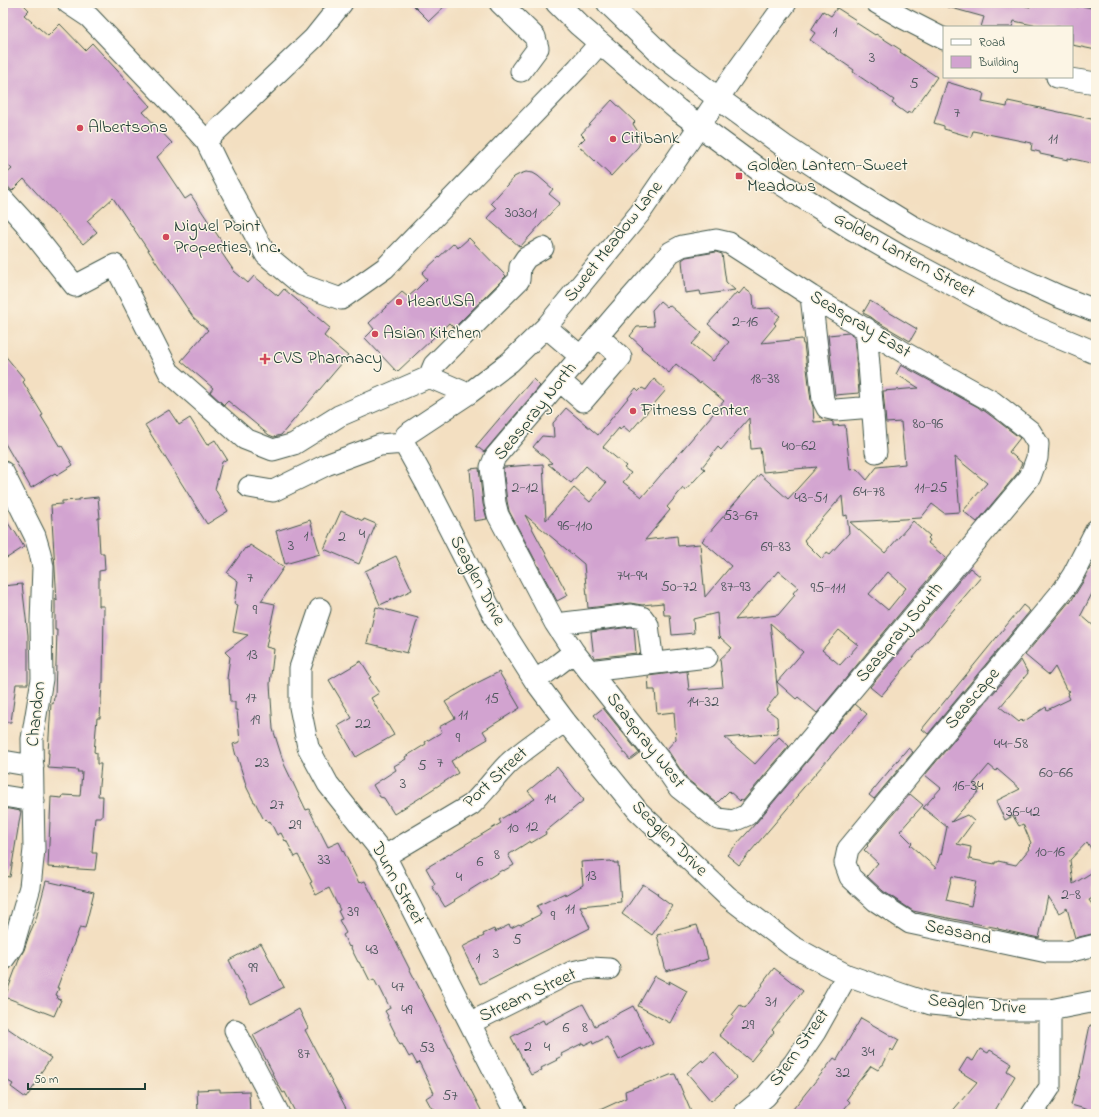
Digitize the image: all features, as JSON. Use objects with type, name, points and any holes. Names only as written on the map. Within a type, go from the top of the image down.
[{"type":"main road","name":"Golden Lantern Street","points":[[557,3],[600,43],[678,110],[764,172],[851,228],[907,260],[1027,324],[1096,353]]},
{"type":"main road","name":"Golden Lantern Street","points":[[608,3],[663,56],[784,146],[825,173],[912,226],[1010,274],[1058,296],[1096,311]]},
{"type":"street","points":[[68,3],[89,17],[206,141],[223,176],[266,255],[302,285],[341,299],[385,268],[578,68],[600,43]]},
{"type":"street","points":[[206,141],[314,38],[342,3]]},
{"type":"street","points":[[500,3],[535,37],[537,43],[538,48],[521,71]]},
{"type":"street","name":"Sweet Meadow Lane","points":[[404,443],[406,435],[468,394],[510,362],[546,327],[630,225],[786,3]]},
{"type":"street","points":[[878,3],[943,38]]},
{"type":"street","points":[[1064,78],[1096,83]]},
{"type":"street","points":[[3,200],[25,223],[75,286],[115,265],[169,372],[245,438],[273,450],[294,444],[339,416],[429,377],[434,365],[519,280],[520,267],[526,258],[543,248]]},
{"type":"street","name":"Seaspray East","points":[[671,252],[682,246],[716,240],[729,243],[811,296],[905,353],[993,402],[1030,431],[1038,444]]},
{"type":"street","name":"Seaspray North","points":[[491,467],[495,458],[580,356],[671,252]]},
{"type":"street","points":[[811,296],[823,400],[827,408],[836,410],[872,406]]},
{"type":"street","name":"Seaspray North","points":[[546,327],[580,356]]},
{"type":"street","points":[[866,328],[876,452]]},
{"type":"street","points":[[560,381],[583,401],[622,357],[598,336]]},
{"type":"street","points":[[429,377],[468,394]]},
{"type":"street","points":[[249,487],[273,491],[326,465],[380,446],[404,443]]},
{"type":"street","name":"Seaglen Drive","points":[[404,443],[496,618],[535,681],[564,721],[638,811],[727,896],[792,946],[847,975],[931,1004],[993,1010],[1050,1010],[1096,1001]]},
{"type":"street","name":"Seaspray South","points":[[747,815],[1030,477],[1037,458],[1038,444]]},
{"type":"street","name":"Seaspray West","points":[[491,467],[495,503],[498,515],[556,624],[574,652],[659,759],[679,788],[718,819],[733,821],[747,815]]},
{"type":"street","name":"Chandon","points":[[3,960],[13,946],[30,888],[34,849],[32,739],[42,679],[41,622],[43,568],[35,536],[5,481]]},
{"type":"street","name":"Seascape","points":[[845,863],[848,849],[1064,589],[1073,575],[1096,530]]},
{"type":"street","name":"Dunn Street","points":[[320,608],[300,668],[300,706],[308,747],[328,784],[385,856],[516,1114]]},
{"type":"street","points":[[556,624],[631,615],[642,617],[648,625],[653,663]]},
{"type":"street","points":[[535,681],[574,652]]},
{"type":"street","points":[[589,671],[707,657]]},
{"type":"street","name":"Port Street","points":[[385,856],[471,805],[479,798],[508,764],[564,721]]},
{"type":"street","points":[[3,761],[33,766]]},
{"type":"street","points":[[3,796],[34,801]]},
{"type":"street","name":"Seasand","points":[[845,863],[850,877],[860,887],[876,901],[910,923],[1047,952],[1067,952],[1096,945]]},
{"type":"street","name":"Stream Street","points":[[470,1023],[572,972],[591,968],[609,969]]},
{"type":"street","name":"Stern Street","points":[[744,1114],[766,1096],[794,1063],[815,1032],[847,975]]},
{"type":"street","points":[[1032,1114],[1050,1087],[1050,1010]]},
{"type":"street","points":[[235,1030],[279,1114]]},
{"type":"building","points":[[3,3],[22,3],[29,10],[24,15],[48,36],[60,24],[85,50],[92,43],[150,106],[143,112],[172,143],[157,157],[185,199],[191,195],[224,245],[219,249],[234,271],[248,283],[254,276],[278,296],[284,289],[330,328],[324,336],[348,356],[281,435],[274,437],[269,435],[228,401],[224,405],[210,392],[213,388],[181,361],[208,330],[193,317],[113,198],[87,221],[97,232],[83,244],[24,179],[12,191],[3,181],[3,177],[12,169],[3,160]]},
{"type":"building","points":[[411,3],[448,3],[429,21]]},
{"type":"building","points":[[949,3],[1014,3],[1030,7],[1031,3],[1060,3],[1096,9],[1096,50],[1073,45],[1073,26],[1037,26],[1014,21],[1012,26],[981,26],[984,17],[948,7]]},
{"type":"building","points":[[837,8],[856,20],[855,22],[901,50],[900,52],[937,77],[911,114],[908,112],[907,114],[892,103],[894,100],[810,40],[815,33],[811,30],[823,11],[831,16]]},
{"type":"building","points":[[947,82],[984,93],[982,102],[1007,107],[1008,101],[1096,120],[1096,164],[1040,154],[1040,152],[1031,150],[1032,143],[973,131],[971,137],[944,129],[944,126],[934,123]]},
{"type":"building","name":"Citibank","points":[[612,100],[635,122],[633,124],[641,139],[638,147],[611,176],[578,145],[585,138],[581,134]]},
{"type":"building","points":[[526,172],[533,173],[538,176],[553,189],[549,194],[560,203],[520,247],[487,218],[496,208],[491,203],[514,177]]},
{"type":"building","points":[[469,238],[506,276],[454,328],[449,323],[397,372],[365,338],[374,329],[369,323],[402,292],[408,297],[417,289],[427,279],[422,273],[454,243],[458,248]]},
{"type":"building","points":[[716,252],[722,254],[726,282],[735,290],[701,295],[700,291],[685,293],[682,260],[686,257]]},
{"type":"building","points":[[744,288],[753,295],[754,309],[770,308],[780,316],[774,323],[776,325],[761,343],[802,339],[804,344],[814,422],[830,421],[833,422],[833,426],[845,425],[850,470],[857,469],[867,480],[877,467],[905,464],[901,422],[886,423],[883,391],[919,388],[896,374],[901,365],[983,410],[1020,438],[1009,452],[1022,463],[1019,469],[1020,470],[977,522],[963,511],[987,483],[955,457],[960,512],[944,513],[932,504],[921,518],[850,522],[885,553],[913,521],[930,536],[928,538],[930,540],[928,543],[946,558],[817,713],[798,697],[796,699],[777,682],[803,652],[770,623],[778,694],[766,709],[777,717],[778,733],[725,738],[755,764],[779,737],[789,746],[743,801],[740,801],[729,791],[717,803],[688,780],[667,749],[676,739],[674,712],[657,714],[655,690],[649,690],[648,676],[687,671],[689,690],[723,687],[720,659],[732,648],[720,637],[719,639],[717,613],[693,619],[694,633],[672,635],[670,615],[664,615],[663,603],[642,605],[630,603],[588,608],[584,564],[525,515],[568,595],[557,601],[509,511],[503,469],[504,467],[543,464],[546,520],[574,488],[590,502],[606,483],[586,466],[571,483],[548,464],[552,463],[533,447],[542,436],[554,437],[553,423],[566,408],[598,435],[636,388],[639,391],[642,388],[646,390],[654,379],[666,390],[630,432],[623,426],[620,430],[619,428],[603,447],[626,466],[624,468],[631,473],[623,482],[642,497],[724,401],[676,364],[669,373],[630,336],[637,327],[654,326],[652,310],[660,301],[667,307],[669,305],[702,333],[692,344],[713,361],[729,342],[708,324],[737,292],[739,294]],"holes":[[[749,418],[751,449],[760,448],[763,472],[817,467],[788,499],[760,474],[702,541],[731,566],[705,597],[700,544],[678,546],[677,536],[645,540],[670,510],[667,507],[683,488],[685,491],[705,469],[702,467],[718,447],[721,450]],[[842,496],[844,516],[847,515],[849,533],[830,554],[827,552],[822,559],[804,540]],[[779,571],[798,587],[793,593],[795,595],[778,615],[735,620],[774,575],[775,576]],[[888,572],[906,588],[888,610],[869,594]],[[839,630],[858,645],[840,665],[822,650]]]},
{"type":"building","points":[[870,301],[917,329],[910,341],[863,313]]},
{"type":"building","points":[[849,333],[854,336],[859,393],[835,395],[828,335]]},
{"type":"building","points":[[3,353],[25,380],[23,382],[43,415],[41,416],[73,465],[57,475],[55,473],[31,488],[3,440]]},
{"type":"building","points":[[533,379],[540,386],[484,452],[476,446]]},
{"type":"building","points":[[169,410],[179,425],[190,418],[207,445],[215,440],[227,459],[222,462],[215,489],[228,511],[207,524],[145,425]]},
{"type":"building","points":[[479,468],[483,504],[487,519],[474,521],[470,469]]},
{"type":"building","points":[[98,497],[100,518],[98,518],[100,553],[104,553],[105,570],[99,571],[99,606],[104,606],[103,683],[100,718],[97,718],[94,752],[97,753],[97,764],[101,764],[98,796],[103,796],[102,817],[95,817],[92,853],[97,853],[95,870],[48,867],[51,797],[62,798],[63,795],[80,796],[82,772],[77,772],[78,770],[48,768],[51,703],[53,704],[55,697],[57,629],[55,629],[55,598],[57,601],[51,505],[62,504],[62,501]]},
{"type":"building","points":[[341,511],[363,521],[364,519],[376,524],[359,564],[324,549]]},
{"type":"building","points":[[3,515],[24,547],[7,558],[3,551]]},
{"type":"building","points":[[310,520],[320,554],[285,564],[276,531]]},
{"type":"building","points":[[250,545],[284,567],[261,601],[275,604],[266,647],[274,649],[270,684],[273,729],[284,764],[306,810],[309,809],[328,847],[339,842],[359,883],[365,881],[483,1114],[437,1114],[434,1108],[432,1109],[426,1098],[434,1093],[419,1062],[417,1064],[412,1055],[409,1057],[402,1044],[400,1045],[385,1011],[390,1008],[379,986],[378,987],[374,979],[370,981],[350,946],[349,947],[343,935],[346,933],[339,920],[342,919],[338,911],[340,910],[329,888],[316,895],[310,883],[312,882],[298,855],[295,857],[281,833],[277,835],[270,821],[268,822],[263,818],[247,788],[233,744],[240,742],[237,710],[235,710],[235,702],[230,702],[229,679],[227,679],[230,657],[225,652],[248,635],[233,632],[238,605],[234,604],[238,581],[227,573],[245,548],[248,548]]},
{"type":"building","points":[[396,556],[412,590],[380,605],[365,571]]},
{"type":"building","points":[[1096,556],[1096,586],[1081,615],[1096,628],[1096,857],[1087,842],[1070,860],[1073,884],[1096,870],[1096,896],[1089,900],[1096,910],[1096,933],[1075,938],[1067,908],[1059,913],[1048,896],[1039,938],[913,911],[883,891],[867,876],[878,863],[864,850],[910,794],[923,805],[900,831],[912,843],[910,845],[936,868],[940,854],[941,855],[947,827],[923,808],[941,788],[925,775],[1021,660],[1028,673],[1000,707],[1019,722],[1021,720],[1023,722],[1046,707],[1047,710],[1070,699],[1068,692],[1070,691],[1066,689],[1055,667],[1049,675],[1025,655],[1069,602],[1070,603]],"holes":[[[989,765],[996,771],[997,769],[1020,789],[996,801],[1005,820],[1013,816],[1019,826],[1023,824],[1031,843],[1029,845],[1029,849],[1016,865],[998,861],[995,862],[995,864],[969,859],[971,847],[957,844],[974,821],[967,815],[951,822],[980,790],[973,784]],[[952,876],[976,881],[971,906],[946,900]]]},
{"type":"building","points":[[970,568],[981,577],[881,696],[870,687]]},
{"type":"building","points":[[22,584],[28,635],[28,684],[16,684],[11,722],[3,722],[3,586]]},
{"type":"building","points":[[1023,605],[1030,611],[928,734],[922,729]]},
{"type":"building","points":[[376,607],[418,618],[407,653],[367,643]]},
{"type":"building","points":[[631,627],[634,628],[636,653],[594,658],[591,632]]},
{"type":"building","points":[[361,661],[371,677],[369,678],[379,693],[371,698],[394,735],[356,757],[338,726],[352,718],[329,680]]},
{"type":"building","points":[[499,672],[520,708],[483,731],[488,739],[451,761],[458,773],[394,814],[384,798],[380,797],[373,785],[396,770],[394,766],[406,759],[405,757],[426,744],[425,742],[442,732],[439,727],[455,718],[445,702]]},
{"type":"building","points":[[855,704],[867,714],[739,865],[727,855],[756,823]]},
{"type":"building","points":[[603,708],[639,753],[630,760],[594,715]]},
{"type":"building","points":[[908,748],[913,752],[874,799],[869,795]]},
{"type":"building","points":[[557,767],[584,800],[545,832],[546,834],[531,843],[530,841],[508,855],[514,865],[503,871],[502,870],[445,907],[432,886],[435,884],[426,868],[501,823],[499,820],[535,799],[528,791]]},
{"type":"building","points":[[3,808],[21,811],[10,877],[3,876]]},
{"type":"building","points":[[611,861],[618,863],[621,902],[580,906],[590,928],[480,984],[462,947],[494,929],[495,932],[509,925],[511,928],[541,914],[537,906],[565,893],[566,895],[583,885],[581,862]]},
{"type":"building","points":[[46,881],[94,892],[85,928],[80,927],[57,988],[59,988],[56,995],[58,996],[57,999],[61,1000],[54,1016],[5,997],[36,919]]},
{"type":"building","points":[[643,884],[672,906],[652,935],[622,914]]},
{"type":"building","points":[[697,925],[708,959],[666,971],[657,935]]},
{"type":"building","points":[[261,943],[284,987],[251,1004],[229,960]]},
{"type":"building","points":[[774,968],[803,991],[772,1030],[774,1032],[751,1061],[719,1035],[734,1016],[732,1015],[740,1005],[745,1008]]},
{"type":"building","points":[[655,976],[670,984],[669,981],[687,991],[670,1023],[638,1006]]},
{"type":"building","points":[[583,1004],[595,1026],[633,1006],[653,1044],[642,1050],[641,1048],[619,1060],[607,1037],[593,1044],[592,1041],[584,1045],[583,1043],[561,1054],[562,1056],[556,1059],[557,1060],[531,1075],[511,1037],[543,1020],[545,1024]]},
{"type":"building","points":[[299,1009],[308,1028],[305,1030],[349,1114],[296,1114],[285,1092],[283,1093],[272,1073],[253,1035]]},
{"type":"building","points":[[861,1018],[899,1040],[893,1051],[891,1049],[883,1065],[878,1070],[871,1066],[851,1091],[852,1092],[847,1099],[850,1102],[840,1114],[789,1114],[834,1058],[837,1060]]},
{"type":"building","points":[[3,1025],[51,1058],[37,1078],[39,1079],[26,1098],[11,1087],[13,1084],[3,1078]]},
{"type":"building","points":[[1090,1025],[1096,1026],[1096,1112],[1071,1105],[1079,1079]]},
{"type":"building","points":[[980,1049],[988,1053],[990,1050],[1011,1063],[1007,1071],[1015,1076],[993,1114],[950,1114],[977,1082],[959,1071],[967,1058],[973,1061]]},
{"type":"building","points":[[714,1052],[737,1078],[711,1101],[687,1073]]},
{"type":"building","points":[[675,1074],[692,1114],[591,1114],[626,1098],[625,1091]]},
{"type":"building","points":[[220,1089],[220,1092],[249,1091],[250,1114],[204,1114],[204,1110],[198,1111],[197,1090]]},
{"type":"place","name":"Albertsons","points":[[80,128]]},
{"type":"place","name":"Citibank","points":[[613,139]]},
{"type":"place","name":"Golden Lantern-Sweet Meadows","points":[[739,176]]},
{"type":"place","name":"Niguel Point Properties, Inc.","points":[[166,237]]},
{"type":"place","name":"HearUSA","points":[[399,302]]},
{"type":"place","name":"Asian Kitchen","points":[[375,334]]},
{"type":"place","name":"CVS Pharmacy","points":[[265,359]]},
{"type":"place","name":"Fitness Center","points":[[633,411]]}]
